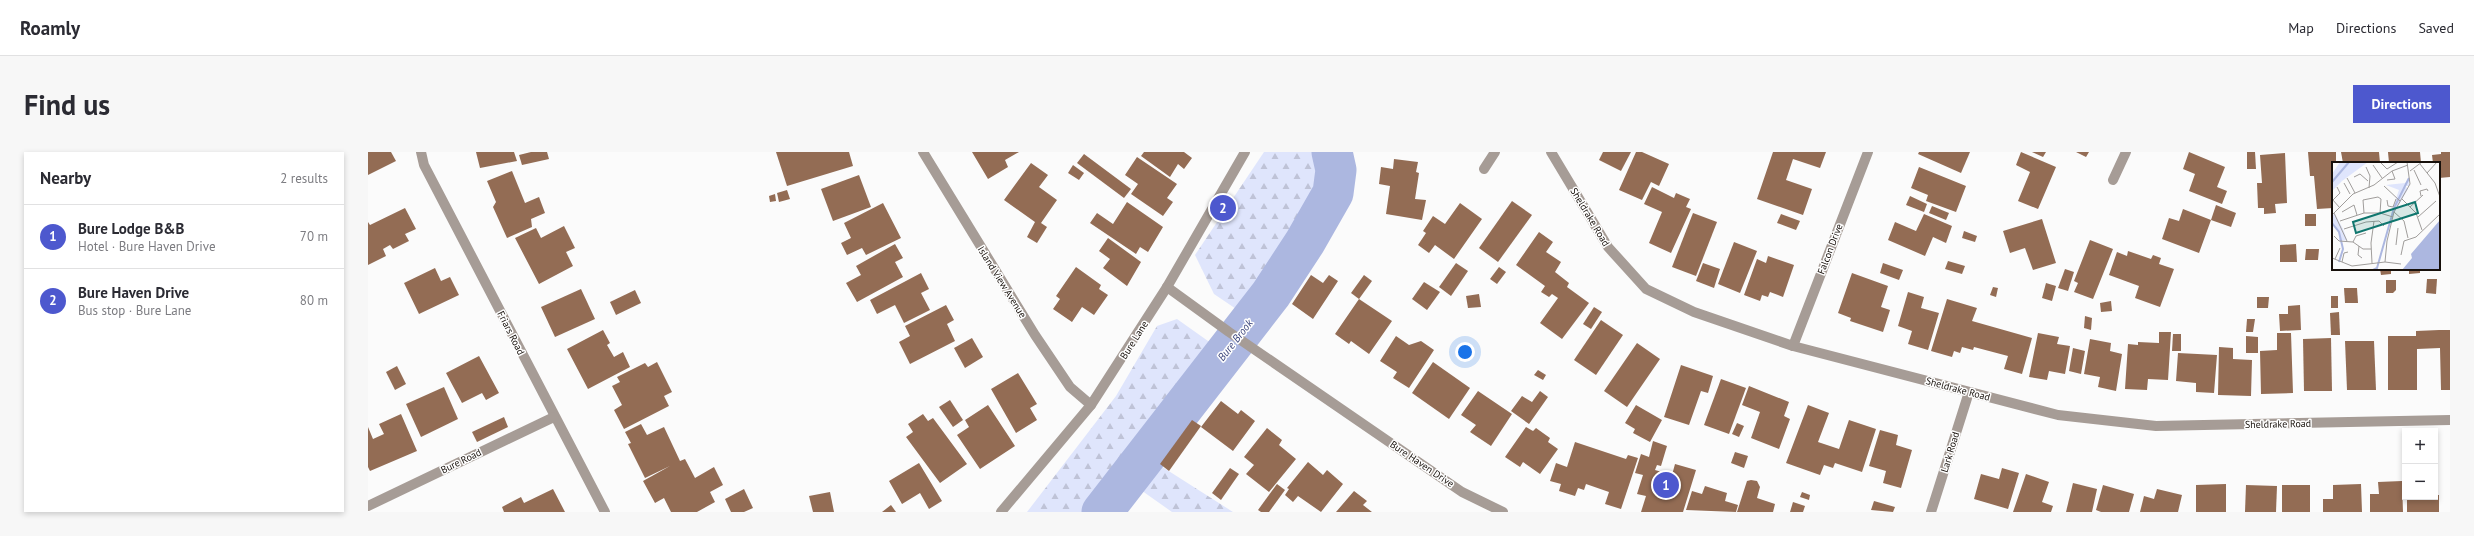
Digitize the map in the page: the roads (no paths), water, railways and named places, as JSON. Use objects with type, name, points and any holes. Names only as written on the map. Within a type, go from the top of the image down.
[{"type":"street","name":"Friars Road","points":[[421,152],[424,165],[554,417],[605,512]]},
{"type":"street","name":"Island View Avenue","points":[[922,152],[1035,335],[1070,387],[1091,406]]},
{"type":"street","name":"Bure Lane","points":[[1001,512],[1091,406],[1167,287],[1245,152]]},
{"type":"street","points":[[1484,169],[1495,152]]},
{"type":"street","name":"Sheldrake Road","points":[[1551,152],[1608,247],[1646,290],[1694,312],[1793,346],[2058,415],[2156,426],[2450,420]]},
{"type":"street","name":"Falcon Drive","points":[[1793,346],[1868,152]]},
{"type":"street","points":[[2113,180],[2126,152]]},
{"type":"street","name":"Bure Haven Drive","points":[[1167,287],[1248,346],[1462,492],[1503,512]]},
{"type":"street","name":"Lark Road","points":[[1931,512],[1968,392]]},
{"type":"street","name":"Bure Road","points":[[368,506],[554,417]]},
{"type":"waterway","name":"Bure Brook","points":[[1102,512],[1271,294],[1305,242],[1333,193],[1336,170],[1332,152]]},
{"type":"place","name":"Bure Haven Drive","points":[[1223,208]]},
{"type":"place","name":"Bure Lodge B&B","points":[[1666,485]]}]
